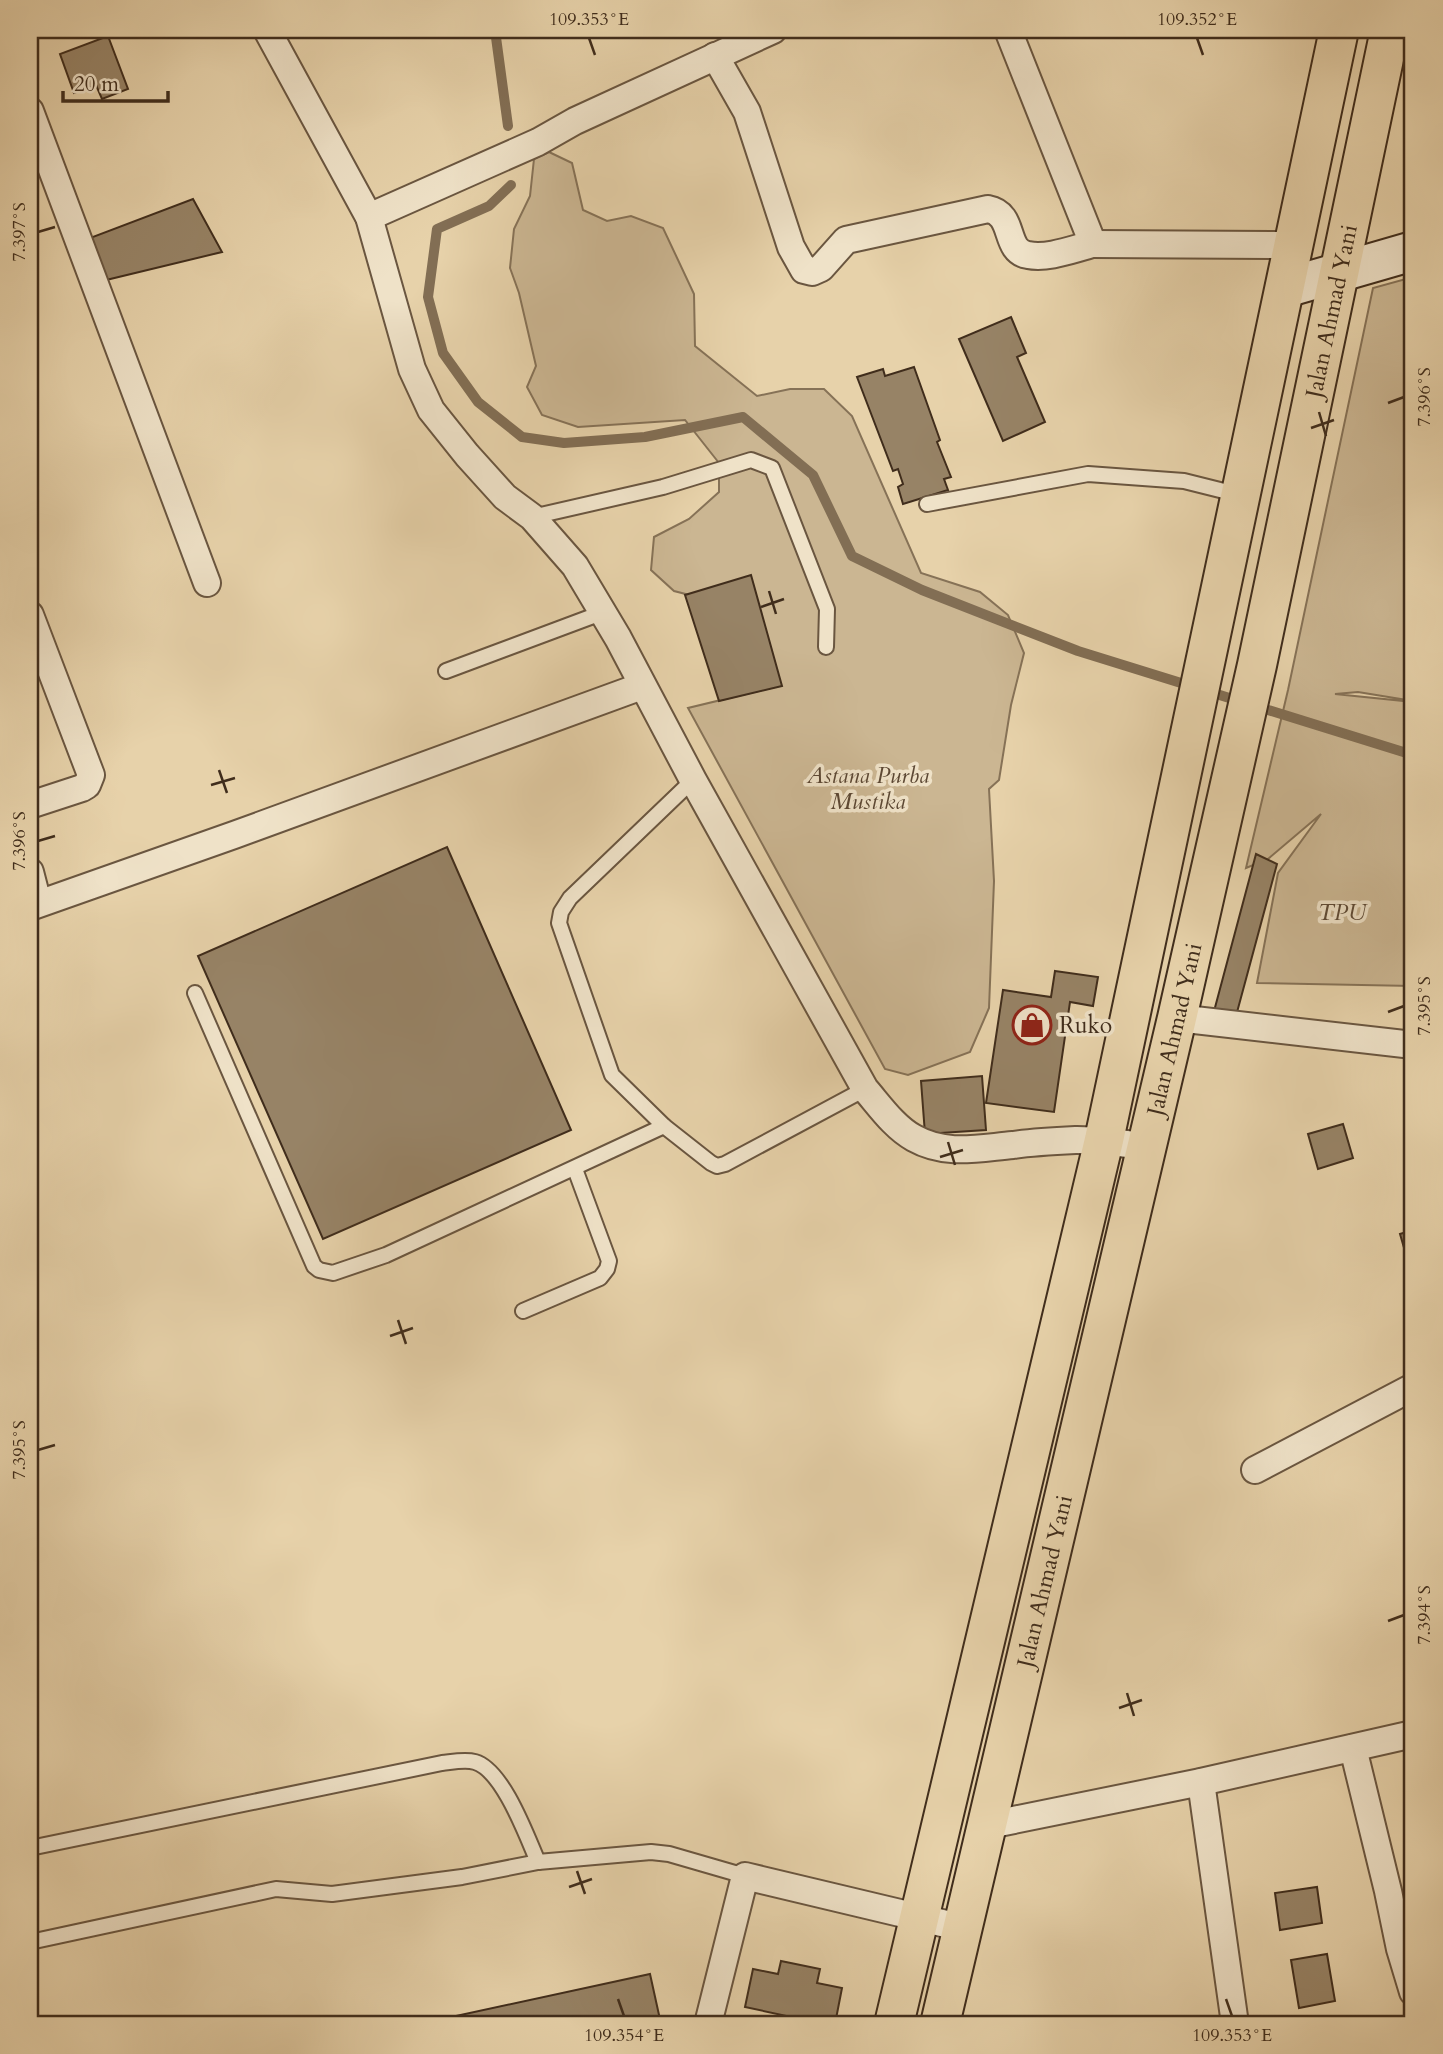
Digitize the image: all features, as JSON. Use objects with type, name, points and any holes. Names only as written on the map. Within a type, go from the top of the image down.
[{"type":"main road","name":"Jalan Ahmad Yani","points":[[894,2024],[1104,1140],[1339,30]]},
{"type":"main road","name":"Jalan Ahmad Yani","points":[[940,2024],[1177,1018],[1256,665],[1338,274],[1396,42]]},
{"type":"street","points":[[267,30],[369,217],[412,369],[431,410],[505,497],[532,517],[575,566],[604,612],[693,780],[865,1088],[895,1124],[914,1138],[943,1149],[969,1151],[1020,1144],[1104,1140],[1146,1147]]},
{"type":"street","points":[[369,217],[538,142],[575,121],[773,30]]},
{"type":"street","points":[[1009,30],[1093,244]]},
{"type":"street","points":[[715,57],[747,112],[791,247],[804,270],[811,272],[821,268],[846,240],[988,209],[997,211],[1003,217],[1015,247],[1022,254],[1039,256],[1093,244],[1294,245]]},
{"type":"street","points":[[30,111],[207,583]]},
{"type":"street","points":[[1285,288],[1413,251]]},
{"type":"street","points":[[30,615],[91,775],[87,785],[82,788],[30,805]]},
{"type":"street","points":[[30,872],[34,905],[234,835],[642,685]]},
{"type":"street","points":[[1177,1018],[1413,1045]]},
{"type":"street","points":[[1255,1470],[1413,1387]]},
{"type":"street","points":[[989,1825],[1201,1782],[1413,1734]]},
{"type":"street","points":[[1353,1748],[1406,1973],[1413,1992]]},
{"type":"street","points":[[1201,1782],[1235,2024]]},
{"type":"street","points":[[708,2024],[745,1876],[963,1928]]},
{"type":"lane","points":[[532,517],[663,487],[751,460],[762,462],[772,468],[827,609],[826,647]]},
{"type":"lane","points":[[927,504],[1088,474],[1184,481],[1241,495]]},
{"type":"lane","points":[[446,671],[604,612]]},
{"type":"lane","points":[[693,780],[570,898],[561,912],[559,923],[612,1075],[664,1126],[717,1166],[865,1088]]},
{"type":"lane","points":[[195,993],[318,1270],[333,1273],[386,1255],[664,1126]]},
{"type":"lane","points":[[523,1311],[600,1278],[607,1269],[608,1261],[575,1169]]},
{"type":"lane","points":[[30,1848],[416,1768],[463,1761],[477,1762],[508,1794],[538,1862]]},
{"type":"lane","points":[[30,1941],[276,1889],[332,1894],[462,1878],[538,1862],[651,1852],[669,1854],[745,1876]]},
{"type":"green space","name":"Astana Purba Mustika","points":[[549,152],[572,163],[583,210],[607,221],[631,216],[663,228],[694,294],[695,346],[757,396],[790,389],[824,389],[852,416],[921,573],[980,592],[1008,615],[1024,653],[1011,705],[999,780],[989,789],[994,881],[989,1008],[970,1052],[908,1075],[885,1069],[688,708],[779,686],[729,605],[674,591],[651,570],[654,537],[689,519],[719,492],[719,463],[685,420],[578,427],[542,415],[527,387],[536,366],[519,293],[510,268],[514,229],[530,196],[534,159]]},
{"type":"green space","name":"TPU","points":[[1413,277],[1413,701],[1358,692],[1335,694],[1413,702],[1413,986],[1257,983],[1278,873],[1321,814],[1268,859],[1246,868],[1288,690],[1373,288]]},
{"type":"building","points":[[108,36],[128,89],[102,99],[96,85],[74,93],[60,54]]},
{"type":"building","points":[[193,199],[222,252],[102,281],[90,238]]},
{"type":"building","points":[[1011,317],[1026,353],[1017,357],[1045,422],[1003,441],[959,339]]},
{"type":"building","points":[[914,367],[940,440],[937,442],[951,477],[944,479],[948,490],[903,504],[898,487],[903,484],[898,469],[893,471],[857,377],[883,369],[885,376]]},
{"type":"building","points":[[751,575],[782,686],[719,701],[685,595]]},
{"type":"building","points":[[447,847],[571,1130],[323,1239],[198,956]]},
{"type":"building","points":[[1256,854],[1277,864],[1236,1016],[1213,1015]]},
{"type":"building","name":"Ruko","points":[[1055,971],[1098,977],[1093,1006],[1070,1002],[1054,1112],[986,1103],[1003,990],[1051,997]]},
{"type":"building","points":[[982,1076],[986,1130],[925,1134],[921,1081]]},
{"type":"building","points":[[1343,1124],[1353,1158],[1318,1169],[1308,1134]]},
{"type":"building","points":[[1413,1230],[1413,1279],[1400,1234]]},
{"type":"building","points":[[1317,1887],[1322,1923],[1280,1930],[1275,1893]]},
{"type":"building","points":[[1327,1954],[1335,2001],[1299,2008],[1291,1960]]},
{"type":"building","points":[[781,1961],[820,1969],[817,1983],[842,1988],[835,2024],[745,2007],[753,1969],[778,1974]]},
{"type":"building","points":[[650,1974],[661,2024],[419,2024]]},
{"type":"waterway","points":[[495,30],[508,126]]},
{"type":"waterway","points":[[511,185],[489,206],[437,229],[428,297],[443,353],[478,402],[522,437],[564,443],[645,437],[743,417],[813,475],[852,556],[922,590],[1078,651],[1413,755]]},
{"type":"place","name":"Ruko","points":[[1032,1025]]}]
